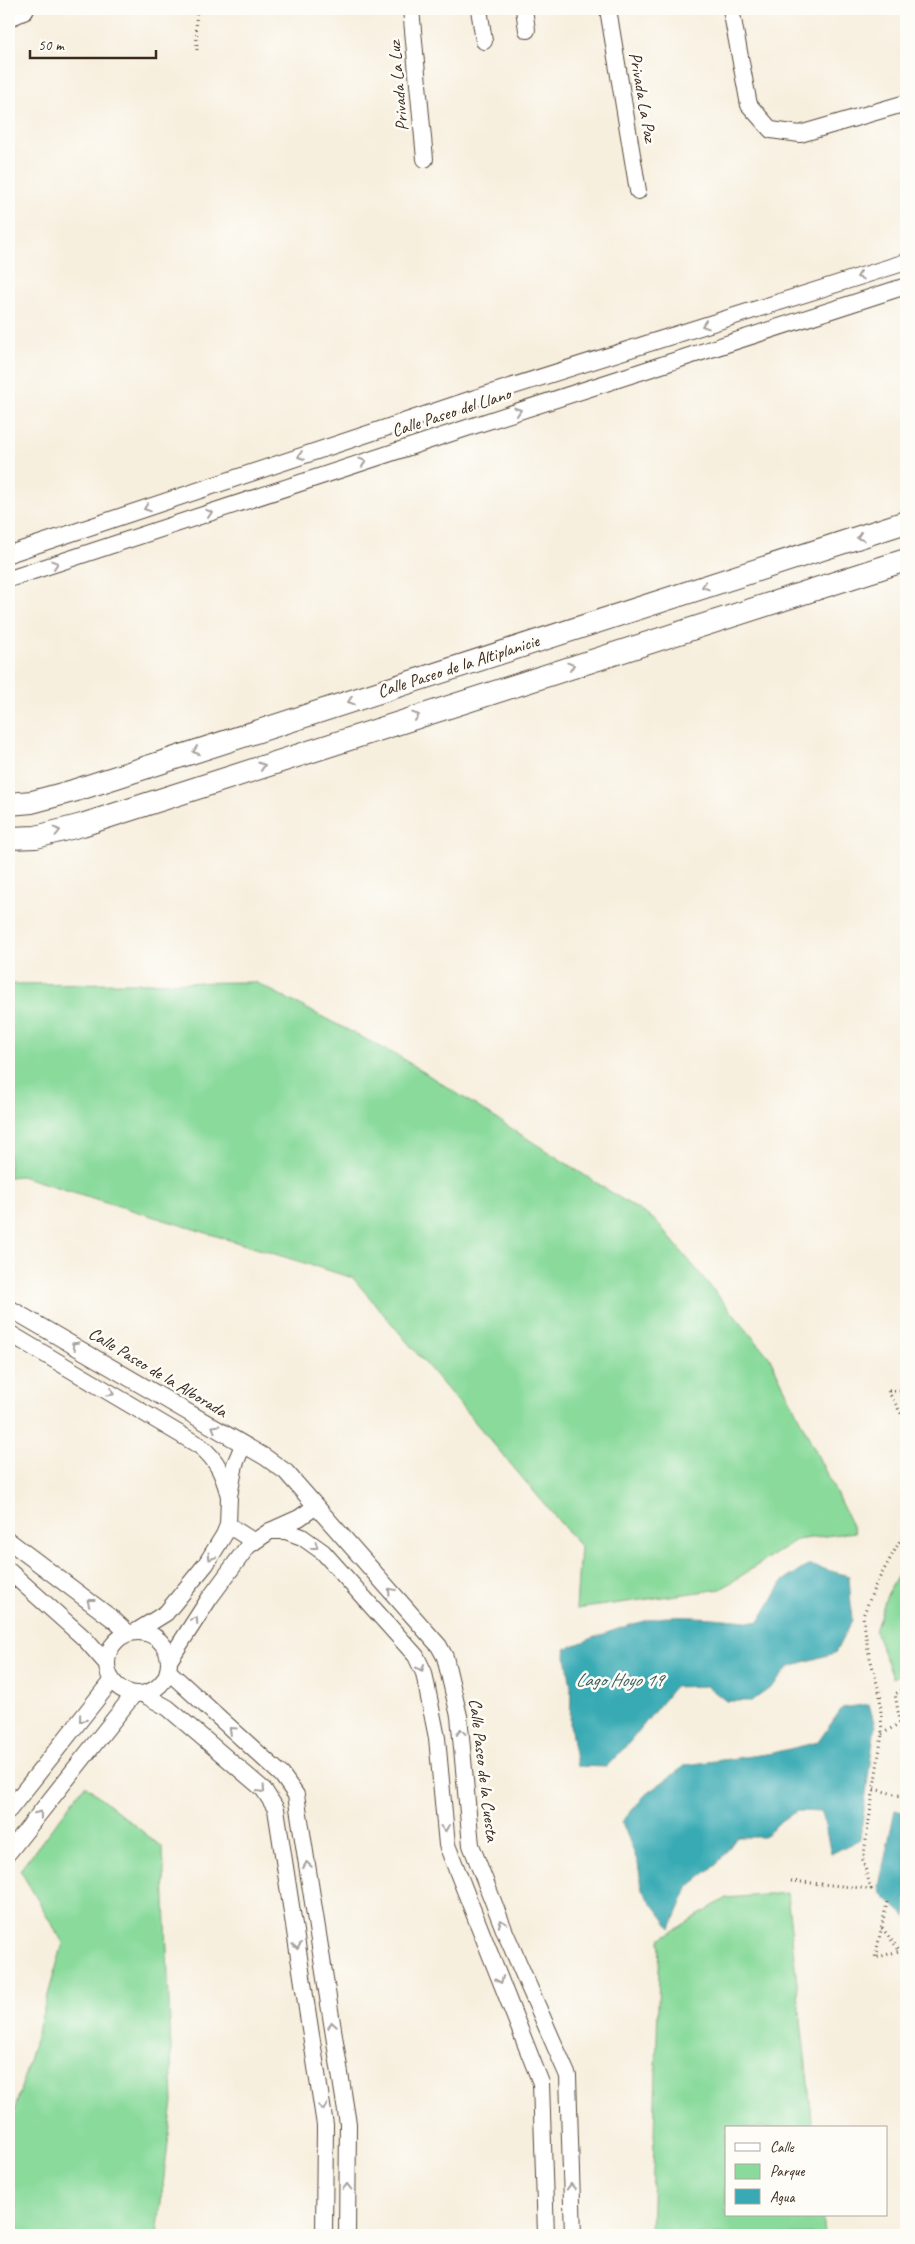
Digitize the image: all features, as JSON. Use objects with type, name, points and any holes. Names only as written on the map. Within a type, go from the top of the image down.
[{"type":"street","points":[[9,15],[23,9]]},
{"type":"street","name":"Privada La Luz","points":[[411,9],[425,159]]},
{"type":"street","points":[[479,9],[484,41]]},
{"type":"street","points":[[524,9],[526,30]]},
{"type":"street","name":"Privada La Paz","points":[[608,9],[638,191]]},
{"type":"street","points":[[730,9],[749,105],[772,130],[800,134],[906,103]]},
{"type":"street","name":"Calle Paseo del Llano","points":[[12,553],[472,399],[906,262]]},
{"type":"street","name":"Calle Paseo del Llano","points":[[16,577],[482,423],[906,286]]},
{"type":"street","points":[[472,399],[482,423]]},
{"type":"street","name":"Calle Paseo de la Altiplanicie","points":[[9,804],[32,802],[73,791],[906,522]]},
{"type":"street","points":[[12,553],[16,577]]},
{"type":"street","name":"Calle Paseo de la Altiplanicie","points":[[9,838],[36,836],[82,825],[475,697],[906,560]]},
{"type":"street","points":[[465,664],[475,697]]},
{"type":"street","points":[[73,791],[82,825]]},
{"type":"street","name":"Calle Paseo de la Alborada","points":[[9,1308],[286,1472]]},
{"type":"street","points":[[9,1333],[200,1446],[214,1457],[224,1477],[229,1496]]},
{"type":"street","points":[[107,1664],[111,1647],[166,1613],[206,1564],[228,1525],[229,1496],[236,1464],[243,1445]]},
{"type":"street","name":"Calle Paseo de la Cuesta","points":[[286,1472],[304,1489],[316,1507],[439,1646],[445,1657],[459,1716],[471,1844],[505,1932],[568,2076],[573,2235]]},
{"type":"street","points":[[9,1852],[138,1694],[159,1686],[168,1666],[209,1599],[253,1541],[299,1518],[316,1507]]},
{"type":"street","points":[[228,1525],[253,1541]]},
{"type":"street","points":[[270,1531],[286,1531],[302,1537],[324,1552],[416,1656],[424,1672],[437,1738],[447,1844],[541,2084],[546,2235]]},
{"type":"street","points":[[9,1541],[114,1620],[133,1632],[158,1639],[164,1646],[168,1666],[282,1775],[296,1795],[348,2124],[347,2235]]},
{"type":"street","points":[[9,1571],[84,1638],[107,1664],[112,1680],[118,1687],[168,1708],[264,1790],[276,1809],[325,2124],[324,2235]]},
{"type":"street","points":[[9,1810],[112,1680]]},
{"type":"street","points":[[439,1761],[463,1760]]},
{"type":"street","points":[[318,2077],[340,2074]]},
{"type":"street","points":[[542,2113],[569,2112]]},
{"type":"path","points":[[196,9],[197,51]]},
{"type":"path","points":[[906,1391],[888,1392],[906,1422]]},
{"type":"path","points":[[791,1881],[870,1889],[863,1860],[882,1734],[880,1695],[868,1650],[863,1616],[875,1586],[906,1530]]},
{"type":"path","points":[[906,1688],[895,1694],[900,1723],[906,1728]]},
{"type":"path","points":[[882,1734],[900,1723]]},
{"type":"path","points":[[874,1789],[906,1797]]},
{"type":"path","points":[[887,1902],[875,1958],[906,1949]]},
{"type":"path","points":[[882,1928],[900,1951]]},
{"type":"green space","points":[[255,982],[400,1057],[656,1221],[770,1358],[855,1532],[796,1540],[721,1589],[576,1609],[580,1546],[353,1278],[21,1176],[9,1177],[9,984]]},
{"type":"green space","points":[[906,1560],[906,1672],[893,1678],[875,1631],[887,1595]]},
{"type":"green space","points":[[85,1785],[163,1848],[173,2102],[157,2235],[9,2235],[9,2140],[12,2119],[63,1943],[20,1870]]},
{"type":"green space","points":[[787,1893],[813,2126],[725,2126],[725,2216],[823,2216],[825,2235],[651,2235],[660,1939],[726,1898]]},
{"type":"water","name":"Lago Hoyo 19","points":[[809,1565],[849,1576],[852,1620],[835,1653],[790,1666],[773,1686],[752,1701],[726,1701],[707,1686],[674,1687],[629,1743],[606,1767],[577,1766],[570,1725],[571,1687],[565,1649],[608,1632],[663,1617],[759,1622],[783,1581]]},
{"type":"water","points":[[869,1704],[875,1726],[860,1839],[831,1854],[822,1812],[797,1811],[782,1820],[764,1837],[737,1837],[717,1864],[689,1886],[671,1928],[642,1890],[638,1863],[622,1822],[646,1794],[686,1765],[773,1753],[818,1742],[842,1708]]},
{"type":"water","points":[[895,1810],[906,1813],[906,1917],[882,1894],[879,1886]]}]
